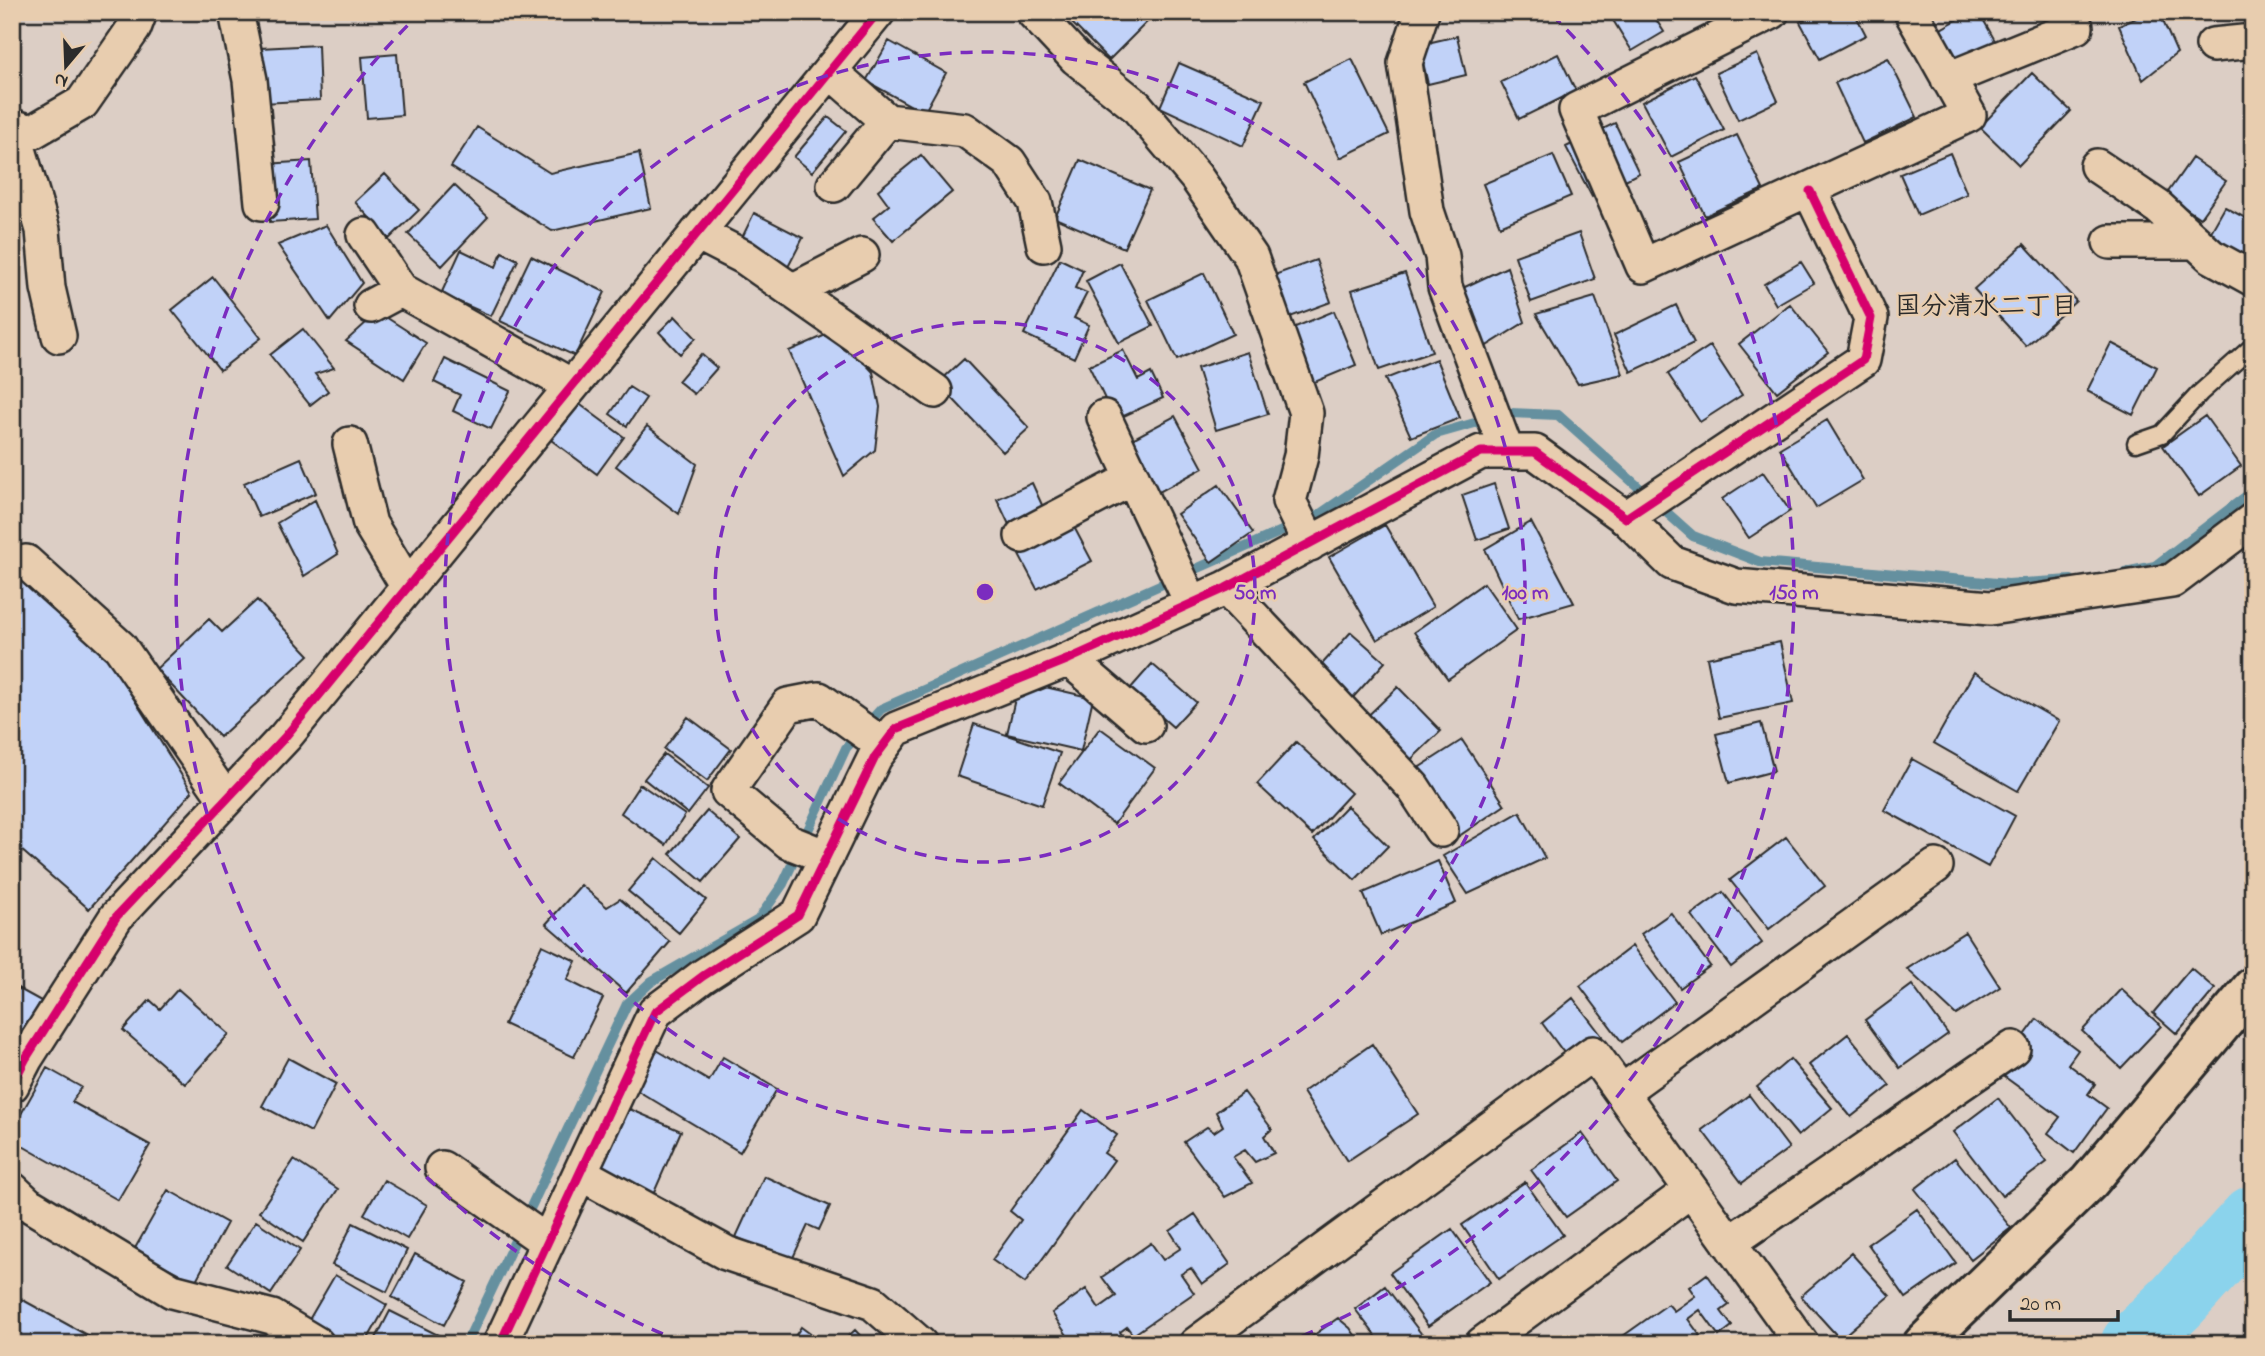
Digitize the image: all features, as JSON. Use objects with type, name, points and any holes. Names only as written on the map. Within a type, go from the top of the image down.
[{"type":"street","points":[[12,126],[32,132],[82,103],[134,28],[140,12]]},
{"type":"street","points":[[236,12],[250,80],[262,203]]},
{"type":"street","points":[[12,1085],[26,1058],[116,917],[285,737],[878,12]]},
{"type":"street","points":[[1033,12],[1076,58],[1136,106],[1196,177],[1251,257],[1306,413],[1301,456],[1289,501],[1309,543]]},
{"type":"street","points":[[1422,12],[1405,63],[1427,211],[1442,256],[1444,287],[1505,446]]},
{"type":"street","points":[[1772,12],[1576,110],[1643,266],[1810,191],[1969,115],[1911,12]]},
{"type":"street","points":[[1948,79],[2076,27]]},
{"type":"street","points":[[2213,45],[2253,41]]},
{"type":"street","points":[[830,71],[887,121],[965,130],[1009,162],[1035,202],[1044,245]]},
{"type":"street","points":[[834,185],[887,121]]},
{"type":"street","points":[[12,126],[43,230],[48,288],[59,336]]},
{"type":"street","points":[[2097,166],[2158,207],[2211,256],[2253,279]]},
{"type":"street","points":[[1644,505],[1863,360],[1871,318],[1810,191]]},
{"type":"street","points":[[697,233],[744,257],[935,391]]},
{"type":"street","points":[[364,235],[401,290],[572,386]]},
{"type":"street","points":[[2110,242],[2196,242]]},
{"type":"street","points":[[792,291],[862,255]]},
{"type":"street","points":[[371,306],[401,290]]},
{"type":"street","points":[[1104,417],[1191,601]]},
{"type":"street","points":[[350,444],[370,524],[408,587]]},
{"type":"street","points":[[500,1344],[544,1240],[580,1173],[655,1012],[703,976],[798,915],[824,856],[875,757],[895,729],[1069,659],[1191,601],[1226,588],[1481,452],[1505,446],[1535,452],[1644,505],[1672,563],[1736,586],[1990,608],[2172,581],[2253,520]]},
{"type":"street","points":[[1022,536],[1133,478]]},
{"type":"street","points":[[26,562],[120,647],[226,800]]},
{"type":"street","points":[[1226,588],[1413,788],[1441,830]]},
{"type":"street","points":[[1069,659],[1146,725]]},
{"type":"street","points":[[824,856],[789,842],[728,792],[789,705],[819,699],[882,744]]},
{"type":"street","points":[[1620,1092],[1936,866]]},
{"type":"street","points":[[1923,1344],[2089,1182],[2253,987]]},
{"type":"street","points":[[1730,1243],[2013,1048]]},
{"type":"street","points":[[1196,1344],[1593,1053],[1799,1343]]},
{"type":"street","points":[[442,1168],[544,1240]]},
{"type":"street","points":[[580,1173],[726,1253],[873,1303],[920,1344]]},
{"type":"street","points":[[12,1189],[28,1204],[172,1291],[272,1317],[317,1344]]},
{"type":"street","points":[[1482,1344],[1692,1190]]},
{"type":"lane","points":[[2136,443],[2162,434],[2200,393],[2253,346]]},
{"type":"building","points":[[1061,12],[1147,12],[1152,17],[1109,60]]},
{"type":"building","points":[[1608,12],[1651,12],[1664,32],[1632,51]]},
{"type":"building","points":[[1819,12],[1854,12],[1866,35],[1820,59],[1800,22]]},
{"type":"building","points":[[1971,12],[1979,12],[1998,46],[1953,71],[1932,34]]},
{"type":"building","points":[[2149,12],[2159,12],[2177,53],[2143,80],[2119,26]]},
{"type":"building","points":[[1457,36],[1466,75],[1428,84],[1419,45]]},
{"type":"building","points":[[889,41],[946,73],[924,113],[866,81]]},
{"type":"building","points":[[318,45],[320,100],[262,103],[260,48]]},
{"type":"building","points":[[397,54],[402,115],[367,118],[362,57]]},
{"type":"building","points":[[1558,54],[1576,91],[1519,119],[1501,82]]},
{"type":"building","points":[[1757,54],[1778,101],[1738,120],[1716,73]]},
{"type":"building","points":[[1888,58],[1917,117],[1863,143],[1835,83]]},
{"type":"building","points":[[1352,59],[1389,134],[1340,158],[1304,82]]},
{"type":"building","points":[[1179,63],[1264,100],[1243,146],[1160,107]]},
{"type":"building","points":[[2032,73],[2071,111],[2019,165],[1980,127]]},
{"type":"building","points":[[1695,75],[1724,130],[1671,157],[1642,102]]},
{"type":"building","points":[[828,117],[846,131],[812,172],[794,157]]},
{"type":"building","points":[[1615,123],[1639,173],[1592,197],[1566,147]]},
{"type":"building","points":[[477,127],[550,173],[639,153],[651,208],[552,231],[451,167]]},
{"type":"building","points":[[1737,135],[1763,189],[1705,216],[1679,162]]},
{"type":"building","points":[[1950,153],[1967,194],[1918,215],[1900,174]]},
{"type":"building","points":[[921,155],[952,192],[893,241],[873,218],[889,205],[878,190]]},
{"type":"building","points":[[1553,155],[1571,196],[1500,226],[1483,184]]},
{"type":"building","points":[[2192,158],[2226,181],[2200,218],[2166,195]]},
{"type":"building","points":[[1080,160],[1150,190],[1124,248],[1055,218]]},
{"type":"building","points":[[311,161],[315,219],[270,222],[266,164]]},
{"type":"building","points":[[385,174],[419,210],[389,239],[355,202]]},
{"type":"building","points":[[454,185],[488,217],[442,266],[408,234]]},
{"type":"building","points":[[2225,207],[2253,222],[2253,262],[2208,237]]},
{"type":"building","points":[[754,213],[803,238],[787,269],[739,244]]},
{"type":"building","points":[[326,225],[362,283],[330,321],[278,245]]},
{"type":"building","points":[[1579,233],[1595,279],[1531,302],[1515,256]]},
{"type":"building","points":[[2024,244],[2076,301],[2026,346],[1974,289]]},
{"type":"building","points":[[461,250],[496,267],[502,252],[518,260],[491,316],[441,294]]},
{"type":"building","points":[[531,256],[605,292],[575,356],[500,321]]},
{"type":"building","points":[[1060,259],[1083,270],[1075,288],[1087,293],[1074,318],[1089,325],[1074,358],[1024,334]]},
{"type":"building","points":[[1316,260],[1331,302],[1282,320],[1266,278]]},
{"type":"building","points":[[1801,262],[1814,283],[1776,305],[1764,284]]},
{"type":"building","points":[[1120,263],[1153,326],[1119,343],[1086,281]]},
{"type":"building","points":[[1507,267],[1525,322],[1480,350],[1448,295]]},
{"type":"building","points":[[1204,273],[1233,334],[1177,360],[1148,300]]},
{"type":"building","points":[[1405,273],[1432,352],[1379,370],[1352,290]]},
{"type":"building","points":[[213,277],[261,338],[220,370],[172,310]]},
{"type":"building","points":[[1595,297],[1623,374],[1578,384],[1536,314]]},
{"type":"building","points":[[1790,304],[1828,352],[1777,392],[1739,344]]},
{"type":"building","points":[[1676,305],[1694,343],[1631,372],[1614,335]]},
{"type":"building","points":[[1334,311],[1356,365],[1310,384],[1288,330]]},
{"type":"building","points":[[378,312],[426,343],[404,379],[346,341]]},
{"type":"building","points":[[675,316],[696,338],[680,354],[659,332]]},
{"type":"building","points":[[303,329],[334,368],[315,374],[328,391],[310,405],[270,355]]},
{"type":"building","points":[[835,331],[873,372],[880,407],[875,450],[844,476],[789,351]]},
{"type":"building","points":[[2111,343],[2157,367],[2133,415],[2087,391]]},
{"type":"building","points":[[1710,346],[1742,395],[1700,422],[1668,374]]},
{"type":"building","points":[[1123,350],[1138,380],[1151,373],[1163,398],[1115,420],[1089,366]]},
{"type":"building","points":[[1248,352],[1268,414],[1216,430],[1197,368]]},
{"type":"building","points":[[701,354],[717,368],[694,394],[678,381]]},
{"type":"building","points":[[445,359],[510,391],[491,429],[453,411],[460,395],[434,382]]},
{"type":"building","points":[[964,359],[1029,428],[1003,452],[938,383]]},
{"type":"building","points":[[1436,359],[1460,418],[1411,437],[1385,379]]},
{"type":"building","points":[[629,387],[646,398],[627,426],[610,414]]},
{"type":"building","points":[[574,400],[624,437],[597,474],[547,437]]},
{"type":"building","points":[[1175,416],[1203,468],[1150,497],[1121,445]]},
{"type":"building","points":[[2205,416],[2241,466],[2199,496],[2163,446]]},
{"type":"building","points":[[1827,420],[1863,480],[1816,508],[1780,448]]},
{"type":"building","points":[[647,426],[697,464],[679,514],[616,466]]},
{"type":"building","points":[[301,458],[316,493],[259,517],[244,483]]},
{"type":"building","points":[[1763,472],[1790,511],[1749,538],[1722,499]]},
{"type":"building","points":[[1032,483],[1047,516],[1012,531],[997,499]]},
{"type":"building","points":[[1494,484],[1509,529],[1477,540],[1462,495]]},
{"type":"building","points":[[1219,485],[1253,533],[1211,562],[1177,514]]},
{"type":"building","points":[[315,500],[338,554],[304,576],[277,523]]},
{"type":"building","points":[[1531,522],[1574,603],[1518,619],[1485,549]]},
{"type":"building","points":[[1385,525],[1433,607],[1377,640],[1329,557]]},
{"type":"building","points":[[1074,527],[1092,561],[1037,589],[1019,555]]},
{"type":"building","points":[[12,562],[109,659],[192,792],[89,909],[12,842]]},
{"type":"building","points":[[1484,583],[1517,630],[1448,679],[1414,632]]},
{"type":"building","points":[[257,600],[309,655],[220,737],[156,669],[209,619],[222,632]]},
{"type":"building","points":[[1351,632],[1385,662],[1339,713],[1305,683]]},
{"type":"building","points":[[1780,642],[1793,703],[1719,718],[1707,658]]},
{"type":"building","points":[[1152,664],[1196,702],[1173,727],[1130,689]]},
{"type":"building","points":[[1974,672],[2059,721],[2018,791],[1934,743]]},
{"type":"building","points":[[1019,681],[1093,698],[1081,751],[1007,734]]},
{"type":"building","points":[[1398,687],[1441,731],[1400,770],[1357,726]]},
{"type":"building","points":[[688,717],[731,749],[707,781],[664,749]]},
{"type":"building","points":[[1761,723],[1774,771],[1729,783],[1716,734]]},
{"type":"building","points":[[974,724],[1060,753],[1042,805],[957,776]]},
{"type":"building","points":[[1100,728],[1155,768],[1114,824],[1059,783]]},
{"type":"building","points":[[1462,740],[1505,805],[1453,840],[1409,774]]},
{"type":"building","points":[[1296,742],[1351,793],[1312,835],[1257,784]]},
{"type":"building","points":[[664,754],[708,788],[688,814],[644,779]]},
{"type":"building","points":[[1912,759],[2015,816],[1988,867],[1884,810]]},
{"type":"building","points":[[640,784],[685,815],[666,845],[621,813]]},
{"type":"building","points":[[1347,806],[1388,846],[1355,880],[1314,840]]},
{"type":"building","points":[[707,811],[740,839],[703,882],[670,854]]},
{"type":"building","points":[[1520,812],[1545,858],[1468,894],[1443,856]]},
{"type":"building","points":[[1786,837],[1825,886],[1769,929],[1730,880]]},
{"type":"building","points":[[656,858],[706,900],[679,933],[628,891]]},
{"type":"building","points":[[1438,861],[1456,903],[1381,935],[1363,893]]},
{"type":"building","points":[[581,885],[607,907],[620,899],[670,942],[626,993],[546,924]]},
{"type":"building","points":[[1723,892],[1762,943],[1731,967],[1691,915]]},
{"type":"building","points":[[1671,913],[1710,966],[1680,988],[1641,934]]},
{"type":"building","points":[[1965,932],[2000,987],[1956,1015],[1907,969]]},
{"type":"building","points":[[542,945],[576,961],[567,980],[603,998],[574,1057],[504,1024]]},
{"type":"building","points":[[1632,946],[1675,1002],[1622,1042],[1580,986]]},
{"type":"building","points":[[2191,968],[2215,989],[2177,1034],[2153,1013]]},
{"type":"building","points":[[12,985],[41,1001],[12,1051]]},
{"type":"building","points":[[1912,985],[1948,1034],[1900,1068],[1865,1020]]},
{"type":"building","points":[[178,989],[229,1034],[185,1084],[123,1030],[150,1000],[160,1009]]},
{"type":"building","points":[[2121,989],[2161,1026],[2121,1068],[2082,1031]]},
{"type":"building","points":[[1573,998],[1602,1036],[1570,1061],[1542,1023]]},
{"type":"building","points":[[2037,1019],[2078,1050],[2068,1064],[2095,1084],[2088,1094],[2107,1108],[2074,1153],[2048,1133],[2060,1117],[1998,1072]]},
{"type":"building","points":[[1848,1034],[1890,1086],[1851,1117],[1809,1065]]},
{"type":"building","points":[[1372,1044],[1418,1114],[1347,1161],[1303,1092]]},
{"type":"building","points":[[650,1046],[709,1081],[723,1057],[777,1089],[740,1152],[628,1085]]},
{"type":"building","points":[[288,1058],[336,1084],[311,1132],[262,1106]]},
{"type":"building","points":[[1790,1059],[1832,1108],[1798,1136],[1757,1087]]},
{"type":"building","points":[[47,1068],[81,1087],[72,1102],[150,1145],[118,1200],[12,1140],[12,1130]]},
{"type":"building","points":[[1244,1092],[1272,1129],[1264,1136],[1274,1153],[1255,1162],[1245,1150],[1233,1157],[1252,1183],[1225,1197],[1184,1142],[1207,1127],[1214,1132],[1223,1126],[1216,1112]]},
{"type":"building","points":[[1749,1095],[1789,1148],[1742,1183],[1702,1130]]},
{"type":"building","points":[[1998,1098],[2047,1162],[2002,1196],[1953,1132]]},
{"type":"building","points":[[625,1107],[681,1131],[653,1195],[598,1171]]},
{"type":"building","points":[[1083,1110],[1117,1135],[1104,1153],[1114,1160],[1025,1283],[992,1260],[1021,1220],[1010,1211]]},
{"type":"building","points":[[1582,1133],[1617,1181],[1566,1217],[1531,1170]]},
{"type":"building","points":[[1955,1158],[2011,1228],[1971,1259],[1915,1189]]},
{"type":"building","points":[[294,1160],[338,1189],[303,1242],[259,1212]]},
{"type":"building","points":[[764,1176],[830,1206],[819,1230],[808,1225],[791,1262],[736,1237]]},
{"type":"building","points":[[384,1180],[427,1205],[407,1239],[364,1214]]},
{"type":"building","points":[[1525,1182],[1563,1235],[1499,1279],[1462,1225]]},
{"type":"building","points":[[168,1190],[227,1223],[195,1282],[134,1250]]},
{"type":"building","points":[[1917,1209],[1956,1263],[1906,1298],[1868,1244]]},
{"type":"building","points":[[1195,1214],[1230,1264],[1202,1284],[1191,1268],[1181,1274],[1194,1293],[1133,1335],[1127,1327],[1120,1332],[1128,1344],[1073,1344],[1052,1313],[1086,1289],[1099,1308],[1116,1296],[1102,1277],[1151,1243],[1163,1260],[1181,1248],[1170,1231]]},
{"type":"building","points":[[256,1221],[300,1250],[271,1294],[227,1265]]},
{"type":"building","points":[[353,1223],[407,1250],[387,1292],[332,1265]]},
{"type":"building","points":[[1452,1229],[1490,1282],[1428,1326],[1390,1273]]},
{"type":"building","points":[[1851,1253],[1890,1296],[1840,1339],[1801,1296]]},
{"type":"building","points":[[415,1254],[467,1282],[444,1325],[392,1297]]},
{"type":"building","points":[[1707,1274],[1729,1305],[1721,1311],[1732,1326],[1719,1336],[1700,1310],[1688,1319],[1704,1341],[1701,1344],[1618,1344],[1616,1341],[1668,1304],[1674,1311],[1695,1296],[1689,1287]]},
{"type":"building","points":[[335,1275],[387,1305],[365,1344],[339,1344],[306,1325]]},
{"type":"building","points":[[1385,1286],[1423,1336],[1413,1344],[1382,1344],[1355,1309]]},
{"type":"building","points":[[12,1294],[103,1344],[12,1344]]},
{"type":"building","points":[[390,1311],[446,1339],[444,1344],[373,1344]]},
{"type":"building","points":[[1338,1318],[1350,1328],[1361,1344],[1309,1344],[1307,1340]]},
{"type":"building","points":[[801,1327],[824,1344],[790,1344]]},
{"type":"building","points":[[855,1330],[868,1344],[840,1344]]},
{"type":"waterway","points":[[466,1344],[627,1004],[652,981],[758,920],[783,884],[846,748],[881,709],[1320,514],[1436,434],[1510,413],[1558,415],[1693,536],[1760,562],[2008,584],[2071,580]]},
{"type":"waterway","points":[[2125,572],[2155,566],[2253,491]]},
{"type":"waterway","points":[[2133,1344],[2177,1302],[2253,1218]]},
{"type":"cycle path","points":[[12,1085],[26,1058],[116,917],[285,737],[878,12]]},
{"type":"cycle path","points":[[500,1344],[655,1012],[703,976],[798,915],[875,757],[896,729],[1069,659],[1226,588],[1481,452],[1535,452],[1626,518],[1863,360],[1871,318],[1810,191]]},
{"type":"district","name":"国分清水二丁目","points":[[1986,308]]}]
